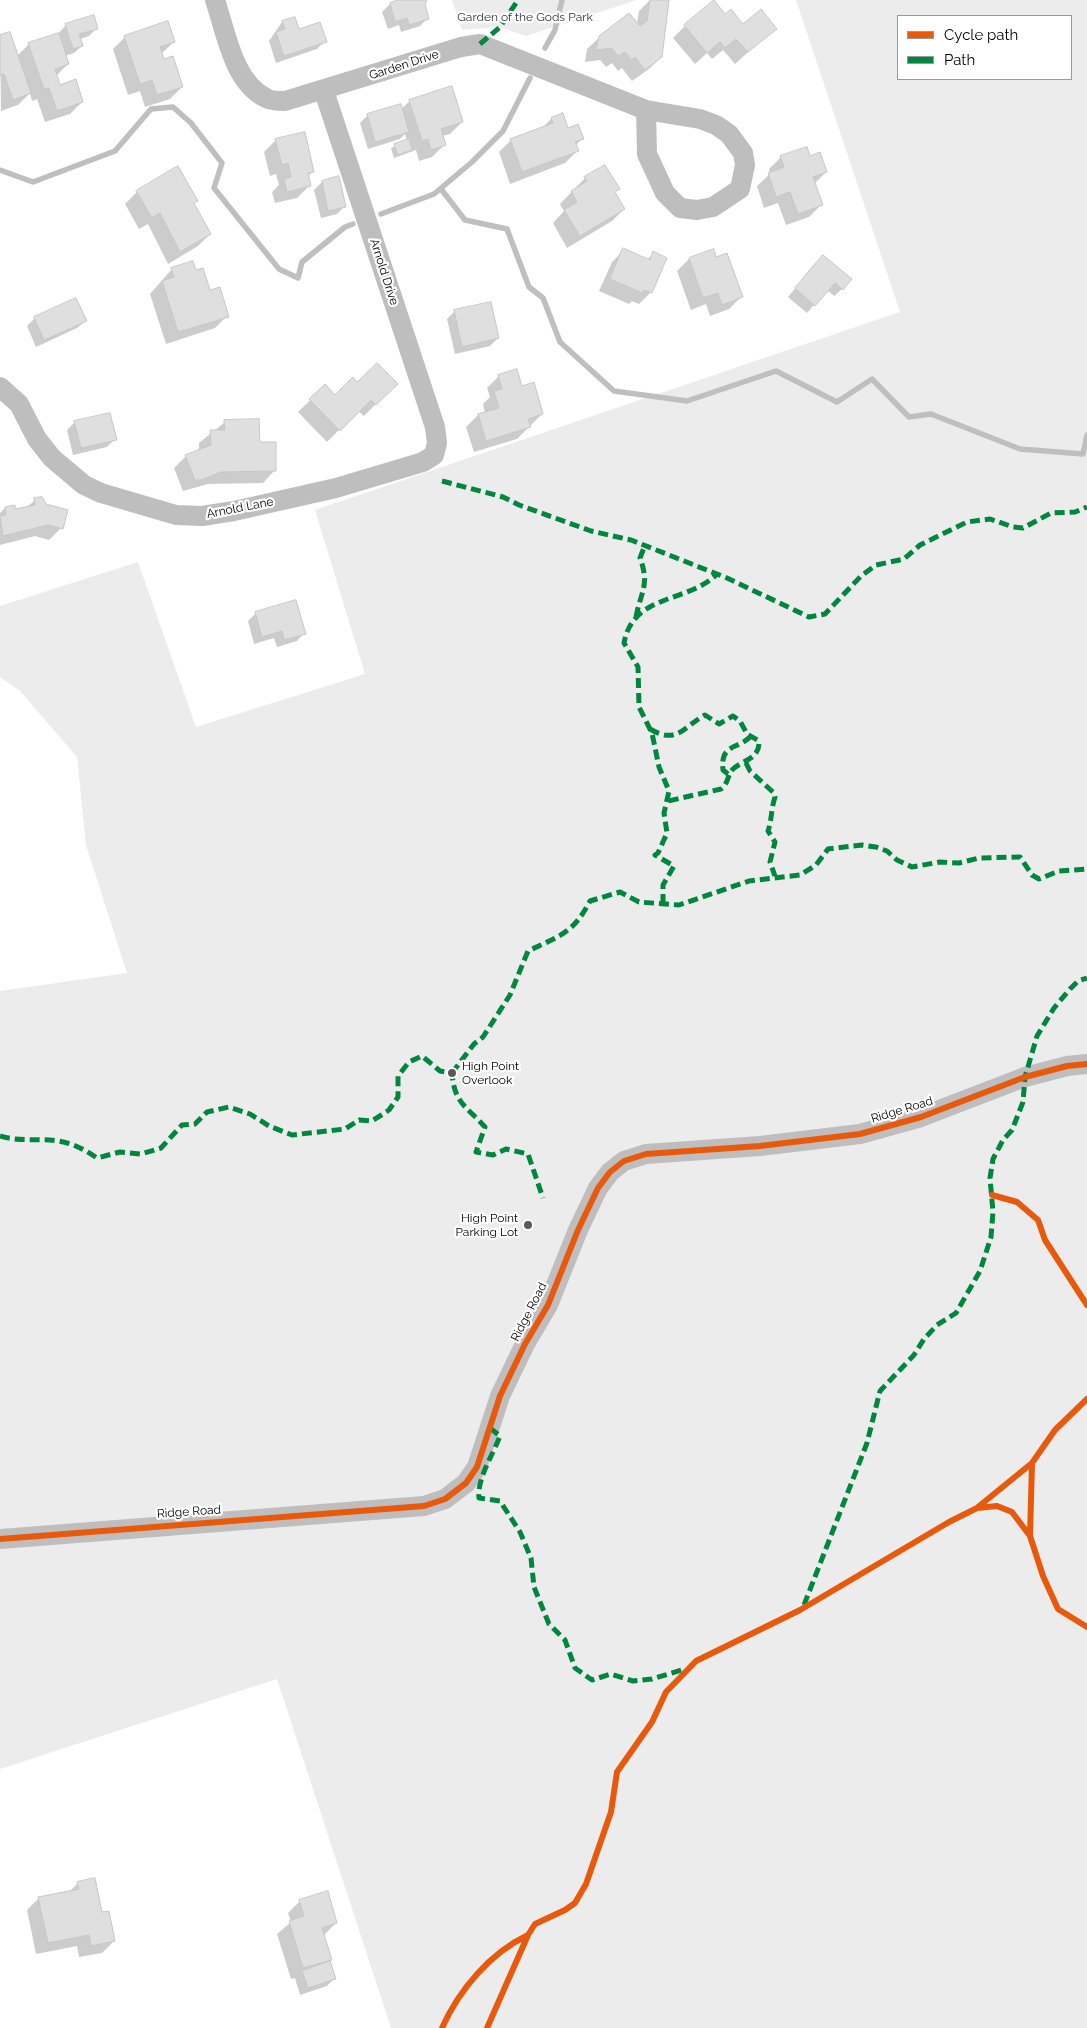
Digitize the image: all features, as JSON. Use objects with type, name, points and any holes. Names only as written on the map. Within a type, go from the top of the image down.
[{"type":"street","name":"Garden Drive","points":[[216,0],[234,58],[242,76],[254,91],[268,100],[285,102],[461,47],[480,44],[646,110],[700,119],[716,125],[729,134],[743,153],[745,165],[740,189],[713,207],[697,210],[680,208],[665,193],[648,154],[646,110]]},
{"type":"street","name":"Arnold Drive","points":[[324,91],[435,427],[437,443],[434,455]]},
{"type":"street","name":"Arnold Lane","points":[[0,387],[19,404],[37,439],[52,458],[84,485],[101,493],[176,515],[202,516],[234,511],[336,488],[424,462],[434,455]]},
{"type":"street","name":"Ridge Road","points":[[0,1539],[424,1506],[445,1499],[466,1483],[477,1467],[500,1396],[525,1344],[548,1304],[578,1230],[598,1188],[610,1172],[624,1161],[646,1154],[760,1146],[860,1134],[921,1118],[1024,1077],[1067,1066],[1087,1064]]},
{"type":"green space","name":"Garden of the Gods Park","points":[[452,0],[637,0],[526,36],[500,27],[462,30]]},
{"type":"green space","points":[[796,0],[1087,0],[1087,2028],[391,2028],[277,1679],[0,1769],[0,991],[127,973],[86,845],[77,757],[20,691],[0,677],[0,606],[138,562],[196,727],[365,674],[315,510],[900,312]]},
{"type":"building","points":[[398,0],[427,0],[425,4],[429,19],[409,25],[407,18],[395,22],[390,3]]},
{"type":"building","points":[[650,0],[669,0],[662,57],[645,70],[635,57],[631,60],[625,52],[618,56],[612,48],[596,50],[599,36],[629,13],[640,26],[647,21]]},
{"type":"building","points":[[714,0],[725,14],[731,9],[743,24],[761,9],[777,29],[748,52],[736,39],[725,48],[720,42],[707,53],[684,25]]},
{"type":"building","points":[[94,15],[98,29],[79,34],[83,46],[73,49],[65,24]]},
{"type":"building","points":[[295,17],[299,29],[320,22],[327,42],[284,56],[276,32],[285,29],[282,21]]},
{"type":"building","points":[[168,21],[175,42],[160,47],[164,59],[173,56],[183,87],[157,95],[152,80],[140,84],[124,36]]},
{"type":"building","points":[[10,32],[31,93],[13,100],[4,74],[0,75],[0,35]]},
{"type":"building","points":[[59,33],[69,64],[55,69],[60,85],[76,79],[83,102],[57,111],[49,88],[44,89],[28,43]]},
{"type":"building","points":[[452,86],[463,122],[441,129],[446,145],[431,150],[428,139],[422,141],[409,100]]},
{"type":"building","points":[[401,104],[409,132],[375,142],[367,114]]},
{"type":"building","points":[[563,113],[568,128],[578,124],[584,139],[575,142],[579,151],[522,172],[510,139],[553,123],[551,118]]},
{"type":"building","points":[[305,132],[314,172],[308,173],[311,186],[287,192],[284,179],[291,177],[288,163],[282,165],[275,139]]},
{"type":"building","points":[[409,139],[412,150],[398,155],[394,144]]},
{"type":"building","points":[[807,147],[810,156],[820,152],[827,172],[813,177],[823,205],[798,214],[790,192],[776,197],[768,173],[784,167],[780,156]]},
{"type":"building","points":[[605,165],[620,189],[615,192],[625,209],[580,236],[564,210],[577,202],[571,191],[587,181],[584,177]]},
{"type":"building","points":[[178,166],[198,201],[194,203],[211,234],[180,252],[160,213],[152,218],[136,191]]},
{"type":"building","points":[[339,176],[346,207],[328,211],[322,181]]},
{"type":"building","points":[[623,248],[650,260],[653,251],[667,258],[652,293],[644,290],[642,293],[610,279]]},
{"type":"building","points":[[714,249],[716,257],[727,253],[743,297],[722,305],[718,293],[703,298],[689,258]]},
{"type":"building","points":[[823,255],[852,279],[843,290],[835,283],[815,306],[795,288]]},
{"type":"building","points":[[193,261],[196,270],[203,268],[210,290],[220,287],[229,317],[178,332],[162,281],[174,277],[171,268]]},
{"type":"building","points":[[76,298],[87,321],[44,340],[34,317]]},
{"type":"building","points":[[491,302],[499,338],[462,347],[454,310]]},
{"type":"building","points":[[377,363],[398,384],[376,405],[371,400],[340,431],[309,399],[325,384],[335,395],[353,377],[357,382]]},
{"type":"building","points":[[517,369],[522,386],[534,382],[543,414],[528,419],[531,427],[486,441],[478,414],[499,408],[494,391],[502,389],[498,375]]},
{"type":"building","points":[[110,413],[117,440],[81,448],[74,421]]},
{"type":"building","points":[[259,419],[260,442],[276,442],[276,471],[221,472],[201,480],[195,480],[185,455],[211,445],[210,430],[225,430],[224,420]]},
{"type":"building","points":[[42,497],[46,504],[68,510],[63,529],[48,525],[3,536],[0,516],[6,515],[5,507],[15,505],[15,509],[35,505],[34,498]]},
{"type":"building","points":[[296,600],[306,634],[284,640],[282,631],[262,637],[255,612]]},
{"type":"building","points":[[95,1878],[102,1912],[109,1911],[115,1941],[91,1946],[89,1935],[48,1943],[38,1897],[79,1889],[77,1882]]},
{"type":"building","points":[[328,1891],[337,1923],[322,1928],[332,1960],[303,1968],[289,1921],[304,1916],[299,1900]]},
{"type":"building","points":[[330,1961],[336,1979],[308,1988],[302,1971]]},
{"type":"waterway","points":[[545,48],[555,30],[562,0]]},
{"type":"waterway","points":[[381,214],[434,194],[472,162],[503,131],[530,78]]},
{"type":"waterway","points":[[0,170],[33,182],[115,151],[151,109],[173,107],[191,123],[222,163],[214,188],[279,269],[298,278],[302,262],[345,227],[353,224]]},
{"type":"waterway","points":[[441,189],[465,220],[507,229],[529,287],[543,298],[560,342],[614,391],[687,401],[776,371],[837,402],[872,379],[909,417],[931,414],[1020,449],[1083,454],[1087,435]]},
{"type":"marked path","points":[[480,44],[500,27],[518,0]]},
{"type":"marked path","points":[[442,481],[503,497],[519,505],[591,531],[631,540],[727,578],[809,617],[825,614],[861,576],[876,565],[904,559],[920,545],[967,522],[990,519],[1013,527],[1023,528],[1051,513],[1075,512],[1087,507]]},
{"type":"marked path","points":[[636,617],[644,588],[643,567],[640,558],[645,545]]},
{"type":"marked path","points":[[663,904],[663,885],[674,866],[655,855],[658,853],[667,833],[664,813],[669,791],[659,767],[652,733],[639,707],[638,667],[624,643],[629,627],[638,615],[650,607],[692,590],[717,574]]},
{"type":"marked path","points":[[650,729],[659,733],[673,735],[705,715],[719,724],[733,716],[740,721],[747,734],[759,741],[757,752],[733,769],[721,789],[668,801]]},
{"type":"marked path","points":[[728,774],[723,770],[724,755],[731,748],[751,736]]},
{"type":"marked path","points":[[746,763],[750,771],[774,793],[775,797],[768,831],[775,842],[770,862],[775,876]]},
{"type":"marked path","points":[[452,1073],[474,1044],[483,1037],[510,995],[528,951],[564,933],[578,921],[590,901],[620,892],[639,902],[679,905],[749,881],[800,875],[816,865],[828,849],[862,845],[887,851],[897,860],[912,867],[940,862],[959,863],[979,858],[1020,857],[1032,875],[1039,879],[1059,871],[1087,869]]},
{"type":"marked path","points":[[804,1605],[867,1443],[880,1391],[914,1355],[924,1339],[937,1325],[956,1313],[980,1271],[991,1237],[993,1212],[990,1178],[993,1159],[1003,1140],[1012,1130],[1023,1102],[1025,1077],[1037,1036],[1054,1008],[1070,989],[1078,981],[1087,978]]},
{"type":"marked path","points":[[0,1136],[14,1139],[51,1140],[69,1143],[97,1158],[120,1152],[141,1154],[161,1148],[182,1125],[195,1124],[207,1112],[229,1107],[250,1114],[269,1126],[292,1135],[345,1129],[359,1120],[372,1121],[389,1110],[398,1097],[398,1076],[409,1062],[422,1056],[440,1071],[452,1073],[455,1091],[462,1104],[485,1127],[476,1152],[493,1155],[506,1149],[528,1154],[543,1198]]},
{"type":"marked path","points":[[490,1428],[500,1436],[480,1483],[479,1498],[500,1501],[520,1532],[531,1558],[534,1587],[549,1624],[565,1640],[575,1668],[592,1680],[611,1674],[633,1681],[652,1679],[685,1669]]},
{"type":"cycle path","points":[[0,1539],[424,1506],[445,1499],[466,1483],[477,1467],[500,1396],[525,1344],[548,1305],[578,1230],[598,1188],[610,1172],[624,1161],[646,1154],[760,1146],[860,1134],[921,1117],[1025,1077],[1067,1066],[1087,1064]]},
{"type":"cycle path","points":[[992,1195],[1017,1202],[1038,1220],[1045,1240],[1087,1305]]},
{"type":"cycle path","points":[[1030,1536],[1032,1463],[1055,1430],[1087,1399]]},
{"type":"cycle path","points":[[978,1507],[1032,1463]]},
{"type":"cycle path","points":[[487,2028],[528,1935],[535,1924],[565,1910],[575,1903],[586,1884],[611,1812],[617,1772],[652,1722],[666,1692],[696,1661],[800,1610],[949,1522],[977,1508],[997,1506],[1012,1512],[1030,1536],[1043,1576],[1058,1609],[1087,1627]]},
{"type":"cycle path","points":[[442,2028],[457,2000],[477,1974],[501,1952],[528,1935]]},
{"type":"place","name":"High Point Overlook","points":[[452,1073]]},
{"type":"place","name":"High Point Parking Lot","points":[[528,1225]]}]
